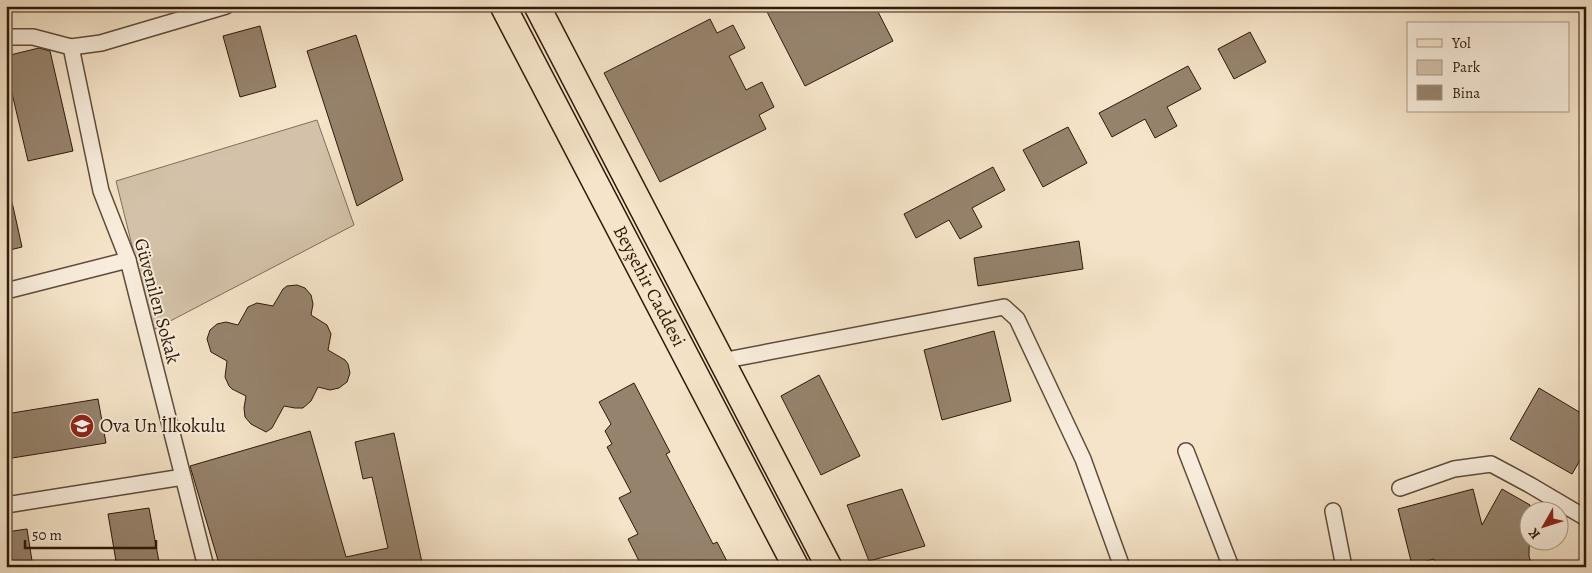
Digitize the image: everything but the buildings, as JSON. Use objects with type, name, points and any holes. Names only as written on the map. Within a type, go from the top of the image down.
[{"type":"main road","name":"Beyşehir Caddesi","points":[[503,6],[796,567]]},
{"type":"main road","name":"Beyşehir Caddesi","points":[[536,6],[829,567]]},
{"type":"street","points":[[6,38],[33,37],[71,47],[101,42],[226,6]]},
{"type":"street","name":"Güvenilen Sokak","points":[[71,47],[101,191],[128,260],[206,567]]},
{"type":"street","points":[[6,292],[128,260]]},
{"type":"street","points":[[721,361],[1004,307],[1017,319],[1083,459],[1122,567]]},
{"type":"street","points":[[1186,451],[1230,567]]},
{"type":"street","points":[[1400,488],[1454,469],[1491,464],[1586,518]]},
{"type":"street","points":[[6,504],[183,477]]},
{"type":"street","points":[[1333,510],[1344,567]]},
{"type":"green space","points":[[317,120],[354,225],[153,330],[116,181]]},
{"type":"place","name":"Ova Un İlkokulu","points":[[82,426]]}]
